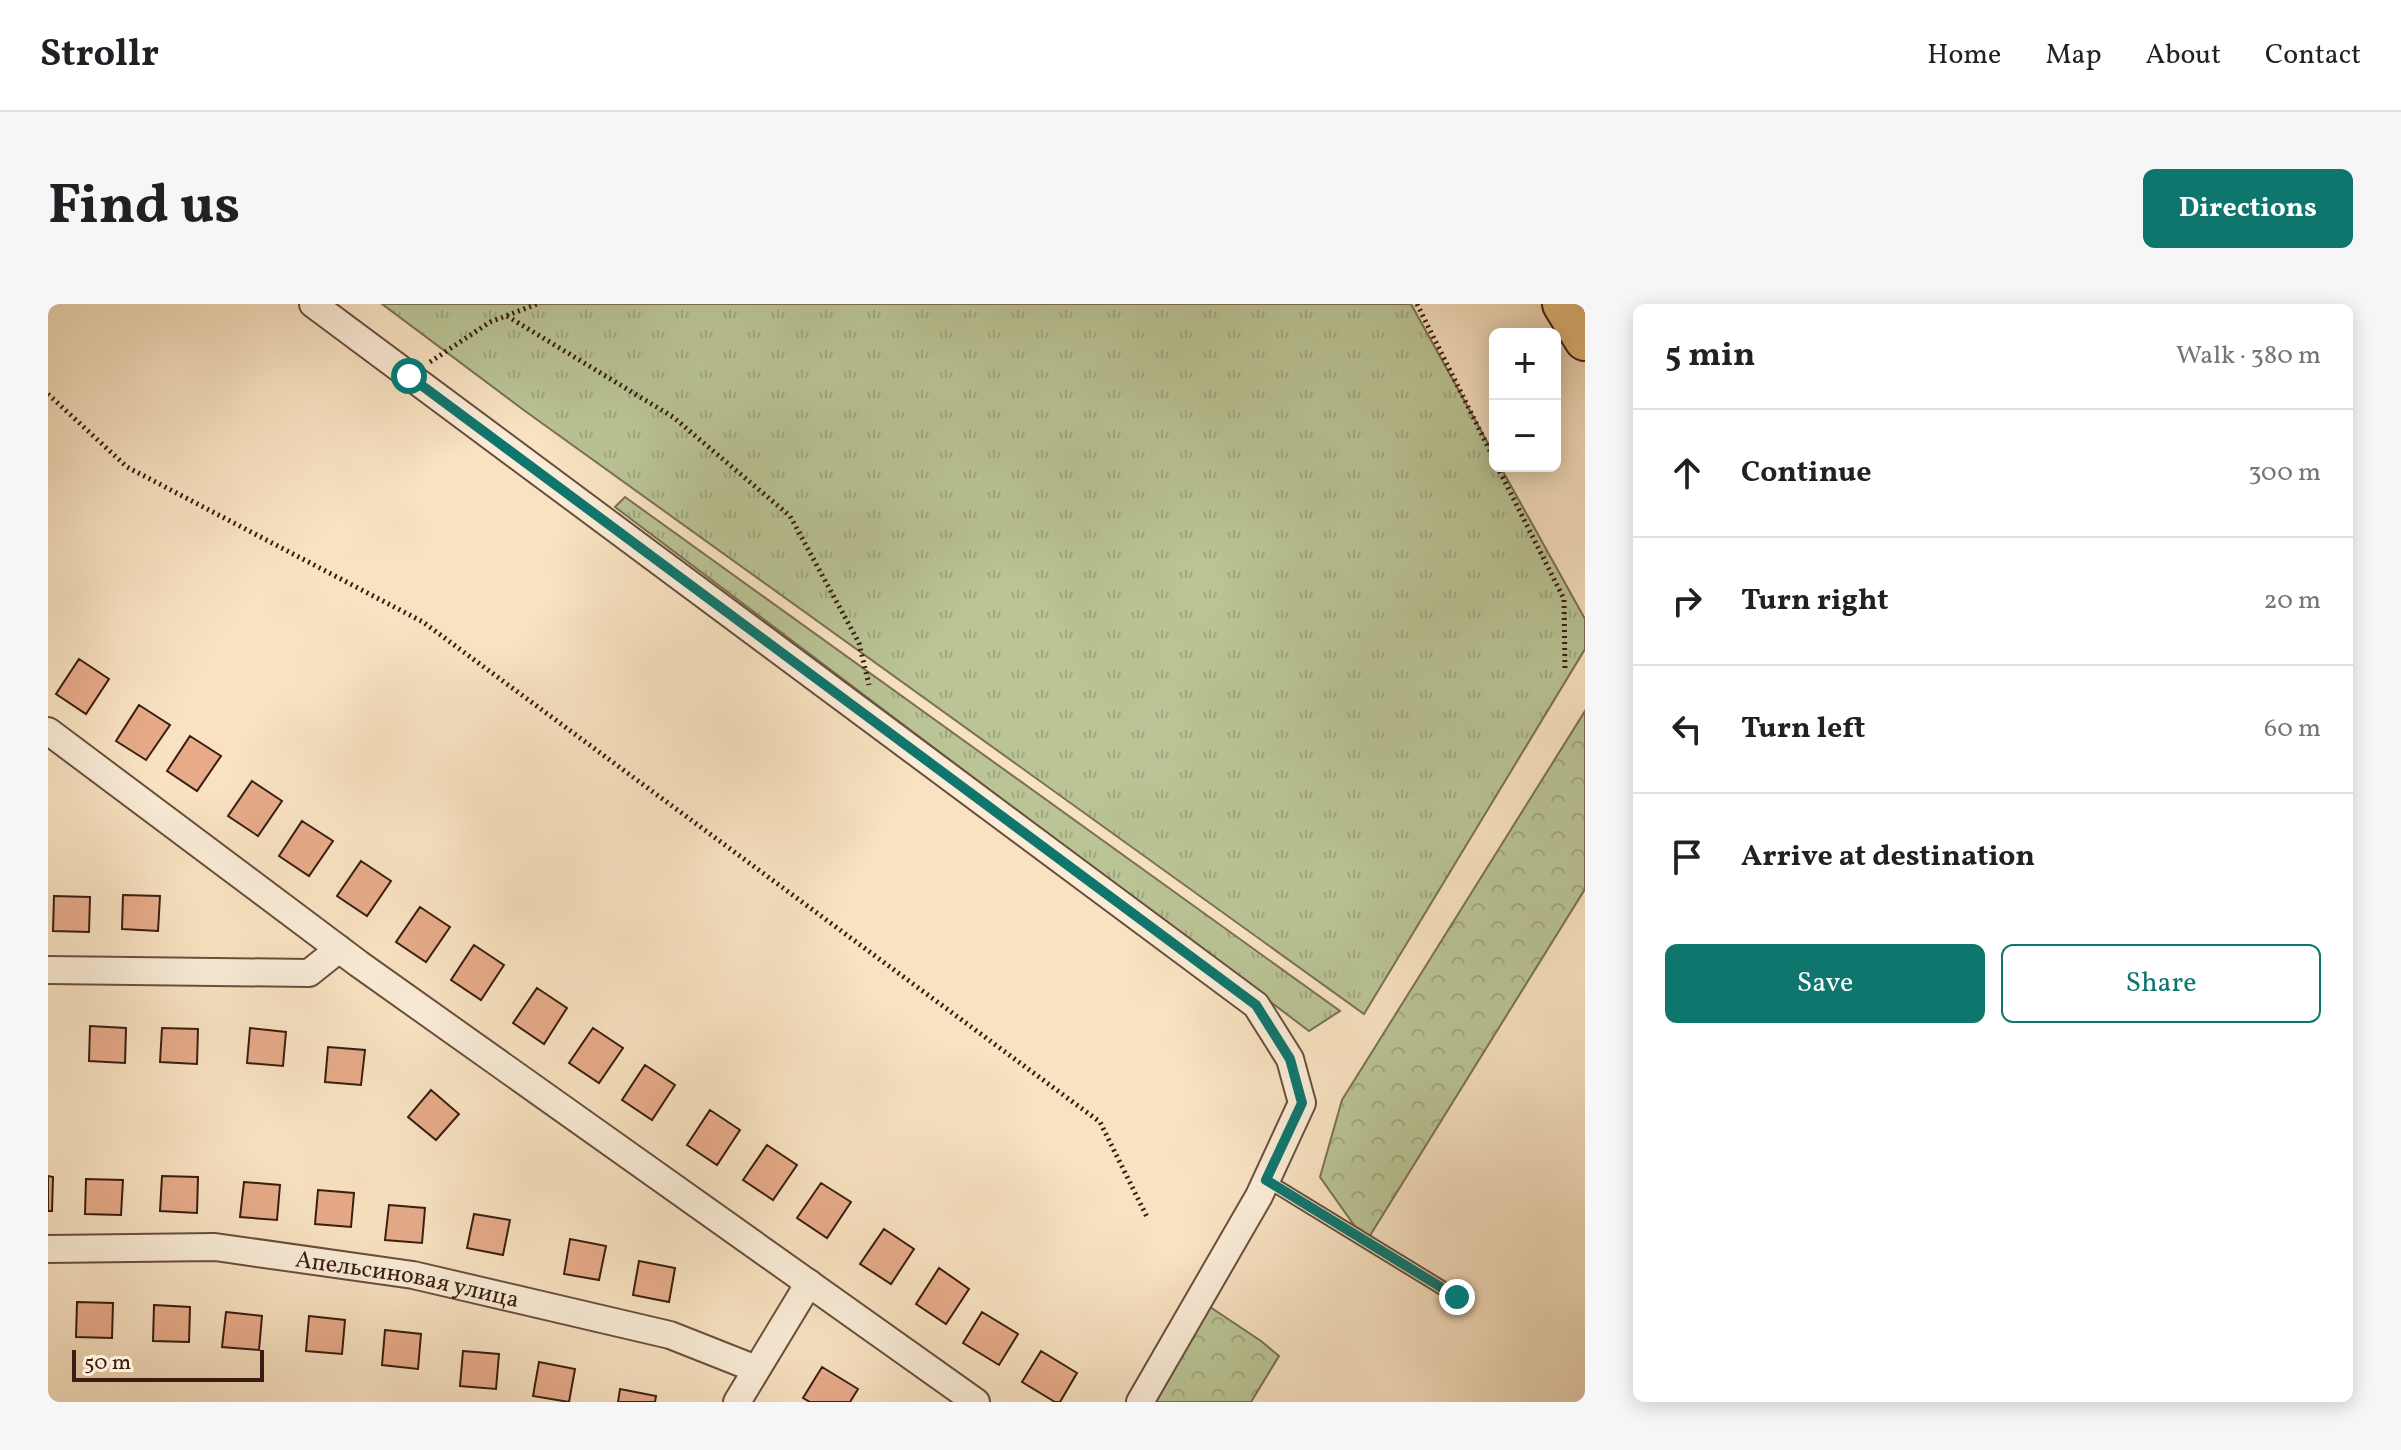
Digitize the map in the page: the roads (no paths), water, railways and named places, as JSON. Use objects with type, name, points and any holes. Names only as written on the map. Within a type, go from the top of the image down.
[{"type":"main road","points":[[1563,304],[1585,340]]},
{"type":"street","points":[[313,304],[1256,1005],[1290,1059],[1302,1103],[1266,1180],[1140,1402]]},
{"type":"street","points":[[48,731],[339,949],[976,1402]]},
{"type":"street","points":[[48,970],[309,973],[339,949]]},
{"type":"street","name":"Апельсиновая улица","points":[[48,1249],[215,1247],[413,1275],[670,1335],[756,1369]]},
{"type":"street","points":[[737,1402],[809,1283]]},
{"type":"lane","points":[[1266,1180],[1457,1297]]}]
